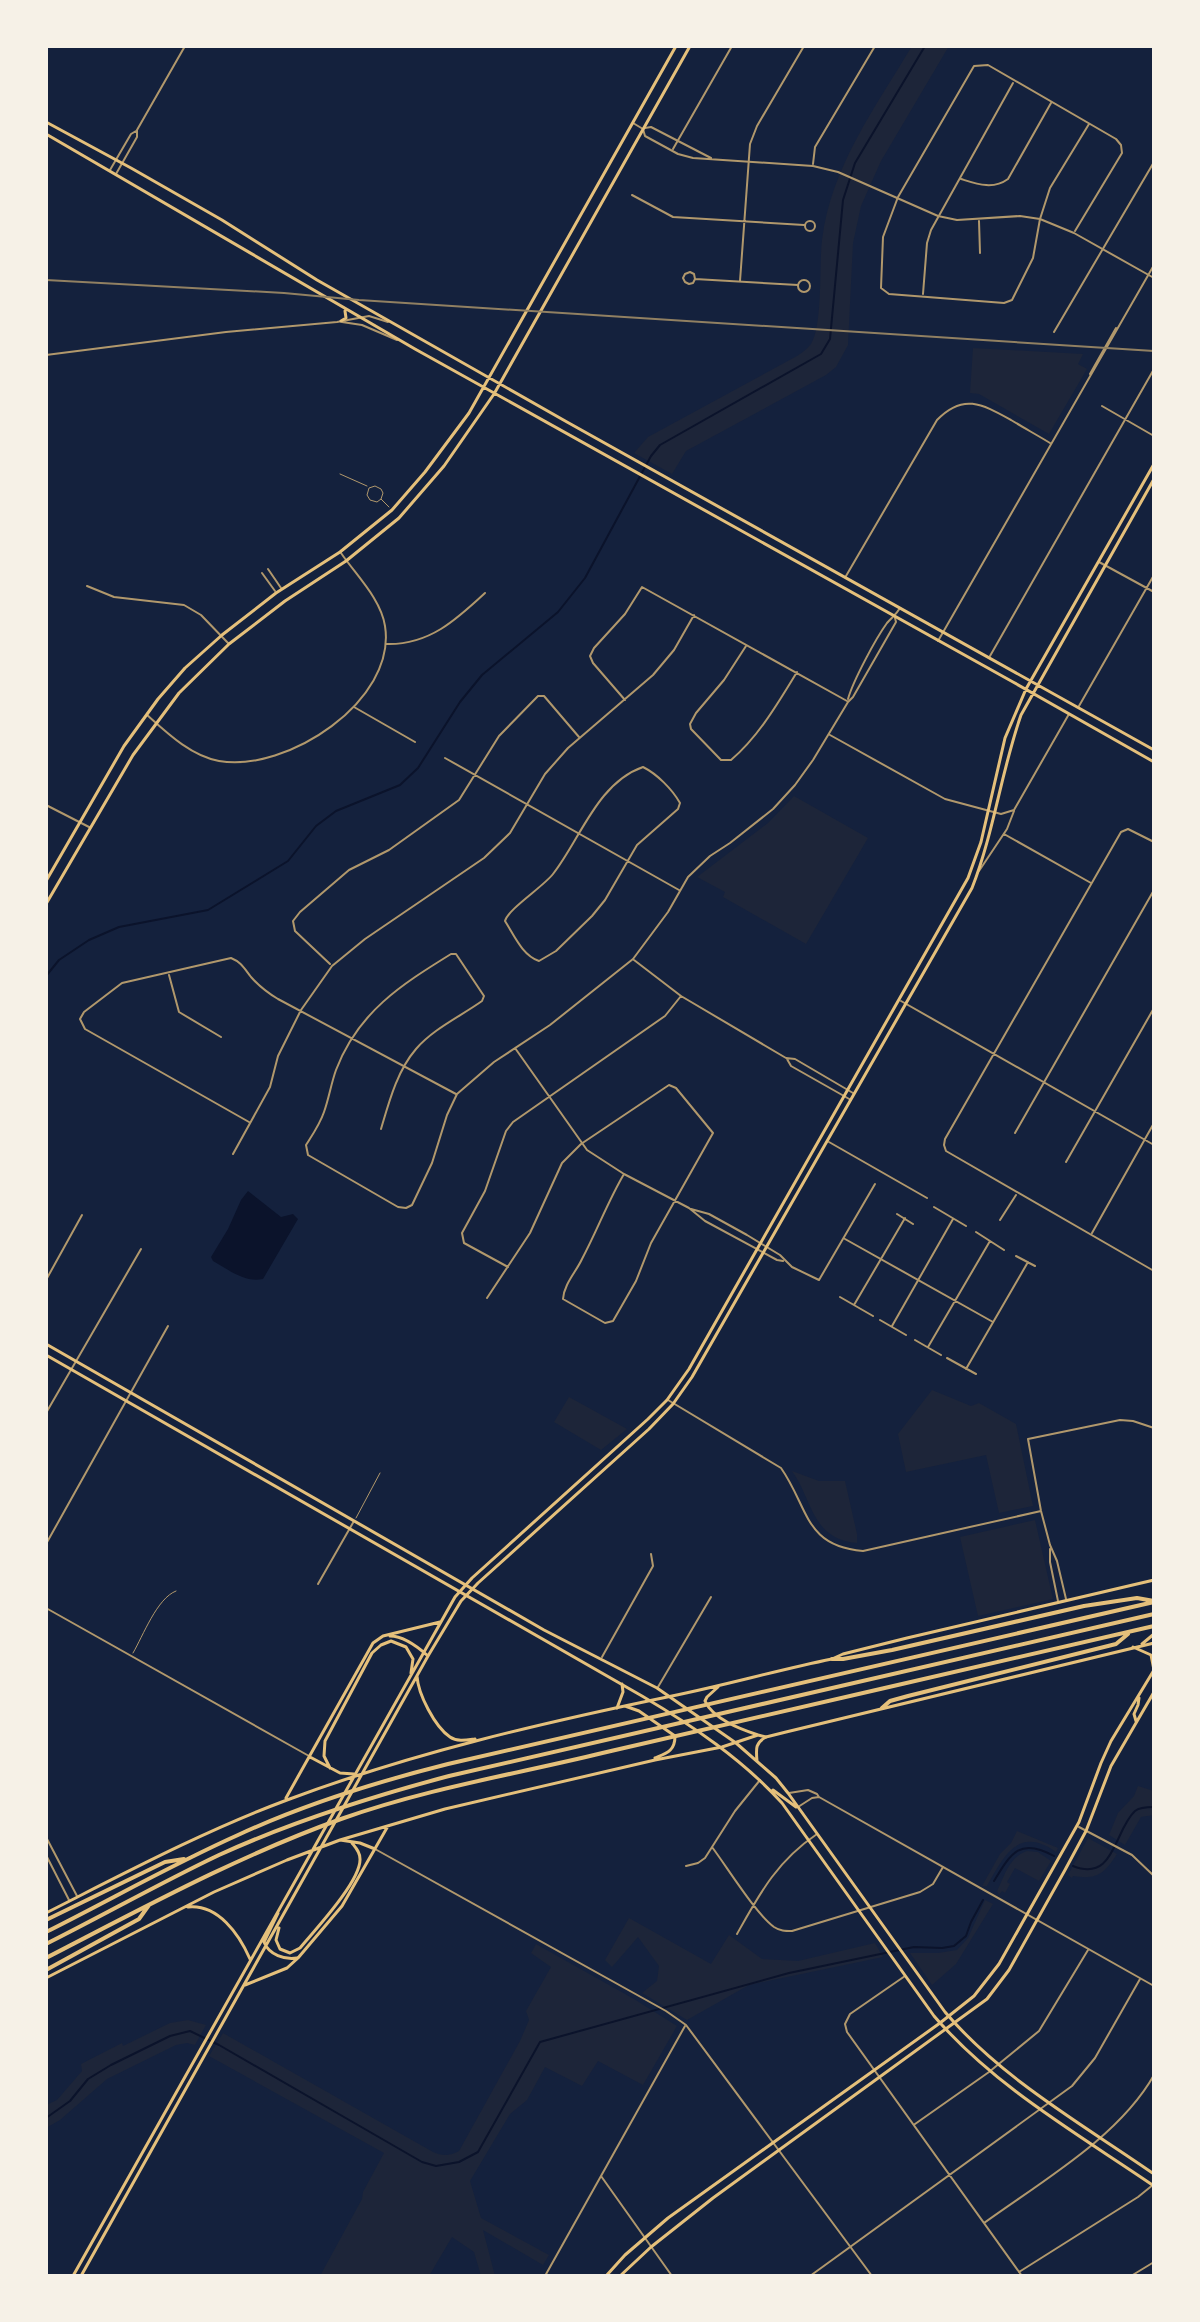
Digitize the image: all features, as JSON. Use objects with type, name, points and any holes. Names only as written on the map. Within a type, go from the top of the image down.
[{"type":"highway","points":[[832,1659],[892,1650],[1084,1606],[1137,1598],[1154,1602]]},
{"type":"highway","points":[[46,1932],[239,1834],[367,1786],[448,1764],[1154,1602]]},
{"type":"highway","points":[[46,1944],[210,1859],[327,1811],[449,1776],[1154,1614]]},
{"type":"highway","points":[[46,1958],[245,1857],[378,1807],[1154,1626]]},
{"type":"highway","points":[[882,1708],[890,1701],[908,1696],[1116,1644],[1129,1632]]},
{"type":"highway","points":[[46,1920],[165,1862],[190,1858]]},
{"type":"highway","points":[[46,1970],[139,1919],[151,1903]]},
{"type":"main road","points":[[46,904],[120,776],[155,722],[179,693],[229,644],[285,601],[346,561],[399,518],[473,427],[690,46]]},
{"type":"main road","points":[[46,881],[109,771],[146,715],[185,668],[276,593],[340,552],[392,510],[425,472],[469,413],[490,378],[674,48]]},
{"type":"main road","points":[[46,122],[222,220],[317,280],[500,384],[1154,750]]},
{"type":"main road","points":[[46,134],[400,341],[1154,762]]},
{"type":"main road","points":[[592,195],[602,200]]},
{"type":"main road","points":[[559,254],[569,260]]},
{"type":"main road","points":[[339,321],[347,316],[343,308]]},
{"type":"main road","points":[[415,349],[422,339]]},
{"type":"main road","points":[[73,2276],[423,1652],[460,1592],[667,1400],[689,1369],[968,878],[981,842],[998,762],[1011,720],[1030,681],[1154,464]]},
{"type":"main road","points":[[81,2276],[428,1656],[466,1595],[649,1429],[673,1404],[692,1377],[975,881],[1021,715],[1154,479]]},
{"type":"main road","points":[[1133,502],[1139,505]]},
{"type":"main road","points":[[715,516],[721,506]]},
{"type":"main road","points":[[771,547],[777,537]]},
{"type":"main road","points":[[841,586],[846,577]]},
{"type":"main road","points":[[282,589],[285,601]]},
{"type":"main road","points":[[276,593],[285,601]]},
{"type":"main road","points":[[1066,619],[1072,623]]},
{"type":"main road","points":[[1101,733],[1107,724]]},
{"type":"main road","points":[[998,762],[1006,763]]},
{"type":"main road","points":[[109,771],[120,776]]},
{"type":"main road","points":[[51,873],[59,879]]},
{"type":"main road","points":[[968,878],[975,881]]},
{"type":"main road","points":[[931,943],[939,947]]},
{"type":"main road","points":[[802,1171],[808,1175]]},
{"type":"main road","points":[[46,1344],[544,1630],[657,1688],[736,1743],[776,1778],[788,1793],[881,1926],[955,2024],[998,2065],[1154,2174]]},
{"type":"main road","points":[[46,1355],[649,1700],[722,1747],[789,1804],[797,1807]]},
{"type":"main road","points":[[239,1466],[244,1457]]},
{"type":"main road","points":[[573,1488],[580,1492]]},
{"type":"main road","points":[[566,1494],[571,1500]]},
{"type":"main road","points":[[508,1545],[515,1550]]},
{"type":"main road","points":[[397,1556],[403,1548]]},
{"type":"main road","points":[[46,1913],[199,1836],[358,1775],[481,1739],[832,1659],[907,1638],[1154,1580]]},
{"type":"main road","points":[[284,1801],[373,1643],[383,1636],[440,1622]]},
{"type":"main road","points":[[540,1638],[544,1630]]},
{"type":"main road","points":[[1139,1646],[1154,1634]]},
{"type":"main road","points":[[383,1636],[398,1636],[428,1656]]},
{"type":"main road","points":[[330,1768],[324,1756],[325,1741],[375,1649],[391,1641],[406,1647],[413,1659],[410,1675]]},
{"type":"main road","points":[[757,1761],[757,1745],[759,1740],[766,1737],[1154,1643]]},
{"type":"main road","points":[[606,2276],[644,2237],[949,2017],[979,1991],[999,1964],[1076,1826],[1102,1760],[1152,1677],[1151,1655],[1133,1647]]},
{"type":"main road","points":[[417,1676],[418,1688],[429,1709],[450,1737],[481,1739]]},
{"type":"main road","points":[[617,1708],[623,1692],[622,1684]]},
{"type":"main road","points":[[725,1684],[707,1697],[708,1707],[730,1724],[766,1737]]},
{"type":"main road","points":[[620,2276],[713,2198],[987,1999],[1009,1970],[1086,1831],[1111,1766],[1154,1692]]},
{"type":"main road","points":[[1136,1721],[1134,1714],[1139,1694]]},
{"type":"main road","points":[[625,1706],[639,1711],[675,1736],[671,1751],[644,1762]]},
{"type":"main road","points":[[46,1978],[258,1872],[340,1840],[445,1809],[722,1747],[758,1735]]},
{"type":"main road","points":[[309,1756],[340,1773],[358,1775]]},
{"type":"main road","points":[[1102,1760],[1111,1766]]},
{"type":"main road","points":[[762,1781],[810,1840],[947,2031],[989,2072],[1154,2185]]},
{"type":"main road","points":[[245,1985],[287,1968],[298,1958],[342,1906],[389,1824]]},
{"type":"main road","points":[[340,1840],[375,1849]]},
{"type":"main road","points":[[281,1920],[277,1943],[284,1952],[293,1952],[300,1948],[337,1904],[359,1866],[358,1851],[352,1843]]},
{"type":"main road","points":[[184,1908],[194,1906],[208,1909],[220,1917],[242,1942],[250,1959]]},
{"type":"main road","points":[[280,1906],[264,1942],[266,1948],[288,1960],[298,1958]]},
{"type":"main road","points":[[873,1931],[881,1926]]},
{"type":"main road","points":[[999,1964],[1009,1970]]},
{"type":"main road","points":[[223,2008],[229,2012]]},
{"type":"main road","points":[[194,2058],[201,2062]]},
{"type":"main road","points":[[175,2091],[183,2095]]},
{"type":"main road","points":[[823,2106],[829,2114]]},
{"type":"main road","points":[[706,2190],[713,2198]]},
{"type":"main road","points":[[101,2225],[108,2229]]},
{"type":"street","points":[[110,170],[131,134],[137,130],[185,46]]},
{"type":"street","points":[[672,151],[732,46]]},
{"type":"street","points":[[740,281],[750,144],[757,126],[804,46]]},
{"type":"street","points":[[813,166],[815,147],[875,46]]},
{"type":"street","points":[[1074,233],[1122,153],[1121,145],[1116,139],[988,65],[974,66],[898,197],[883,237],[881,288],[889,294],[1004,303],[1012,300],[1033,258],[1040,219],[1050,188],[1089,124]]},
{"type":"street","points":[[922,296],[927,243],[938,216],[1014,82]]},
{"type":"street","points":[[959,178],[990,186],[1002,184],[1008,179],[1052,102]]},
{"type":"street","points":[[633,123],[643,129],[645,136],[693,158],[813,166],[846,175],[938,216],[957,220],[1020,216],[1040,219],[1074,233],[1154,278]]},
{"type":"street","points":[[643,129],[651,127],[712,158]]},
{"type":"street","points":[[116,174],[137,137],[137,130]]},
{"type":"street","points":[[1054,332],[1154,162]]},
{"type":"street","points":[[632,195],[673,217],[804,225]]},
{"type":"street","points":[[979,219],[980,253]]},
{"type":"street","points":[[938,641],[1154,265]]},
{"type":"street","points":[[695,279],[798,285]]},
{"type":"street","points":[[46,355],[369,316],[397,324]]},
{"type":"street","points":[[339,321],[362,325],[400,341]]},
{"type":"street","points":[[990,657],[1154,369]]},
{"type":"street","points":[[846,577],[944,412],[963,403],[985,406],[1051,444]]},
{"type":"street","points":[[1102,406],[1154,436]]},
{"type":"street","points":[[146,715],[195,752],[216,761],[245,763],[303,745],[332,727],[373,682],[387,644],[385,622],[377,603],[340,552]]},
{"type":"street","points":[[1099,562],[1154,592]]},
{"type":"street","points":[[268,569],[282,589]]},
{"type":"street","points":[[262,573],[276,593]]},
{"type":"street","points":[[1078,708],[1154,575]]},
{"type":"street","points":[[87,586],[114,597],[184,605],[201,615],[229,644]]},
{"type":"street","points":[[625,700],[590,656],[625,614],[642,587],[848,702]]},
{"type":"street","points":[[387,644],[404,644],[427,638],[485,593]]},
{"type":"street","points":[[381,1129],[393,1090],[415,1049],[482,1001],[484,996],[456,954],[451,954],[382,1000],[370,1012],[335,1071],[325,1109],[306,1145],[306,1151],[398,1207],[406,1208],[412,1205],[432,1163],[457,1094],[471,1080],[590,995],[633,959],[652,935],[688,877],[783,798],[804,772],[853,697],[896,622],[900,607]]},
{"type":"street","points":[[233,1154],[270,1087],[278,1056],[301,1010],[332,966],[365,939],[484,858],[510,833],[545,774],[580,738],[653,675],[674,650],[694,615]]},
{"type":"street","points":[[848,702],[880,636],[890,619],[895,617]]},
{"type":"street","points":[[746,645],[724,680],[691,720],[691,729],[725,761],[736,756],[772,712],[797,672]]},
{"type":"street","points":[[332,966],[295,931],[293,921],[300,912],[349,870],[389,850],[459,800],[499,736],[538,696],[548,700],[580,738]]},
{"type":"street","points":[[354,706],[415,742]]},
{"type":"street","points":[[979,872],[1004,834],[1014,810],[1069,714]]},
{"type":"street","points":[[829,734],[945,799],[995,813],[1005,814],[1014,810]]},
{"type":"street","points":[[445,758],[680,890]]},
{"type":"street","points":[[643,767],[663,783],[680,803],[678,809],[644,837],[592,916],[556,951],[539,961],[533,960],[505,921],[507,914],[553,874],[578,832],[595,807],[633,770],[643,767]]},
{"type":"street","points":[[46,805],[90,828]]},
{"type":"street","points":[[1154,842],[1128,829],[1121,832],[944,1145],[946,1151],[1017,1194],[1154,1271]]},
{"type":"street","points":[[1004,834],[1092,883]]},
{"type":"street","points":[[1015,1133],[1154,890]]},
{"type":"street","points":[[251,1123],[85,1029],[80,1019],[84,1012],[122,983],[231,958],[240,962],[265,991],[457,1094]]},
{"type":"street","points":[[633,959],[681,996],[786,1058],[795,1059],[855,1093]]},
{"type":"street","points":[[168,974],[179,1012],[221,1037]]},
{"type":"street","points":[[508,1267],[464,1243],[461,1238],[485,1191],[506,1131],[513,1122],[665,1016],[681,996]]},
{"type":"street","points":[[899,1000],[1154,1145]]},
{"type":"street","points":[[1066,1162],[1154,1008]]},
{"type":"street","points":[[515,1048],[581,1144],[624,1174],[689,1208],[705,1221],[819,1280],[875,1184]]},
{"type":"street","points":[[786,1058],[791,1066],[851,1100]]},
{"type":"street","points":[[809,1076],[813,1070]]},
{"type":"street","points":[[487,1298],[530,1233],[562,1163],[581,1144],[669,1085],[676,1088],[713,1133],[651,1243],[636,1281],[613,1321],[605,1323],[563,1299],[611,1195],[624,1174]]},
{"type":"street","points":[[1091,1235],[1154,1123]]},
{"type":"street","points":[[827,1142],[927,1198]]},
{"type":"street","points":[[1000,1220],[1017,1194]]},
{"type":"street","points":[[934,1207],[966,1226]]},
{"type":"street","points":[[689,1208],[709,1214],[761,1243],[780,1255],[783,1261]]},
{"type":"street","points":[[897,1214],[913,1224]]},
{"type":"street","points":[[46,1280],[82,1215]]},
{"type":"street","points":[[854,1305],[905,1218]]},
{"type":"street","points":[[892,1326],[953,1219]]},
{"type":"street","points":[[976,1232],[1004,1250]]},
{"type":"street","points":[[844,1238],[993,1322]]},
{"type":"street","points":[[928,1347],[990,1241]]},
{"type":"street","points":[[46,1413],[141,1249]]},
{"type":"street","points":[[1016,1256],[1035,1266]]},
{"type":"street","points":[[966,1369],[1028,1262]]},
{"type":"street","points":[[840,1297],[873,1316]]},
{"type":"street","points":[[880,1320],[906,1335]]},
{"type":"street","points":[[46,1544],[168,1326]]},
{"type":"street","points":[[915,1340],[941,1355]]},
{"type":"street","points":[[947,1358],[976,1374]]},
{"type":"street","points":[[667,1400],[781,1468],[792,1483],[815,1531],[829,1543],[847,1550],[863,1551],[1041,1511]]},
{"type":"street","points":[[1066,1601],[1041,1511],[1028,1439],[1120,1420],[1154,1428]]},
{"type":"street","points":[[318,1584],[355,1520]]},
{"type":"street","points":[[1050,1545],[1050,1562],[1059,1603]]},
{"type":"street","points":[[601,1658],[653,1566],[651,1554]]},
{"type":"street","points":[[657,1688],[711,1597]]},
{"type":"street","points":[[46,1608],[309,1756]]},
{"type":"street","points":[[686,1866],[705,1858],[735,1811],[762,1781]]},
{"type":"street","points":[[788,1793],[810,1790],[1154,1986]]},
{"type":"street","points":[[797,1807],[819,1797]]},
{"type":"street","points":[[1076,1826],[1132,1855],[1154,1876]]},
{"type":"street","points":[[737,1934],[777,1869],[817,1834]]},
{"type":"street","points":[[46,1837],[77,1897]]},
{"type":"street","points":[[712,1847],[754,1904],[781,1931],[792,1931],[920,1892],[933,1884],[943,1867]]},
{"type":"street","points":[[375,1849],[686,2025],[872,2276]]},
{"type":"street","points":[[46,1855],[70,1901]]},
{"type":"street","points":[[914,2126],[1039,2031],[1088,1949]]},
{"type":"street","points":[[906,1975],[850,2014],[845,2024],[847,2032],[1022,2276]]},
{"type":"street","points":[[810,2276],[1072,2086],[1090,2066],[1141,1978]]},
{"type":"street","points":[[545,2276],[686,2025]]},
{"type":"street","points":[[983,2224],[1093,2144],[1129,2111],[1154,2075]]},
{"type":"street","points":[[601,2176],[672,2276]]},
{"type":"street","points":[[1019,2272],[1154,2185]]},
{"type":"street","points":[[1131,2276],[1154,2262]]},
{"type":"lane","points":[[340,474],[365,483],[369,488]]},
{"type":"lane","points":[[380,487],[383,493],[381,499],[377,502],[370,500],[367,495],[369,488],[380,487]]},
{"type":"lane","points":[[381,499],[392,510]]},
{"type":"lane","points":[[355,1520],[380,1473]]},
{"type":"lane","points":[[131,1656],[161,1602],[176,1591]]},
{"type":"shaded area","points":[[912,46],[949,46],[881,161],[861,206],[853,243],[848,345],[836,367],[686,451],[672,474],[634,453],[648,437],[797,356],[811,344],[819,309],[822,240],[835,188],[856,139]]},
{"type":"shaded area","points":[[973,348],[1083,354],[1078,364],[1087,369],[1049,434],[979,394],[970,393]]},
{"type":"shaded area","points":[[794,796],[868,838],[806,944],[723,897],[725,892],[697,877],[768,823]]},
{"type":"shaded area","points":[[248,1191],[281,1217],[293,1214],[298,1219],[263,1279],[256,1280],[237,1275],[211,1257]]},
{"type":"shaded area","points":[[932,1390],[971,1406],[979,1403],[1016,1424],[1033,1506],[999,1513],[986,1455],[906,1472],[898,1434]]},
{"type":"shaded area","points":[[569,1397],[627,1429],[601,1450],[554,1422]]},
{"type":"shaded area","points":[[792,1471],[819,1481],[845,1481],[857,1543],[842,1540],[822,1526]]},
{"type":"shaded area","points":[[1035,1520],[1053,1599],[978,1616],[960,1537]]},
{"type":"shaded area","points":[[1138,1786],[1154,1791],[1154,1815],[1141,1817],[1125,1845],[1109,1835],[1118,1813],[1134,1796]]},
{"type":"shaded area","points":[[1017,1831],[1058,1848],[1056,1852],[1043,1845],[1022,1843],[1006,1855],[987,1886],[982,1886],[1000,1854]]},
{"type":"shaded area","points":[[1088,1838],[1117,1854],[1099,1874],[1072,1878],[1068,1875]]},
{"type":"shaded area","points":[[1027,1851],[1038,1852],[1051,1861],[1039,1881],[1015,1868],[1005,1893],[1002,1891],[999,1895],[997,1891],[1008,1867]]},
{"type":"shaded area","points":[[985,1900],[993,1904],[956,1964],[932,1985],[910,1953],[957,1950],[968,1938]]},
{"type":"shaded area","points":[[629,1918],[711,1964],[729,1935],[762,1959],[798,1961],[875,1943],[883,1957],[749,1985],[687,2020],[642,1993],[657,1981],[659,1966],[638,1937],[612,1967],[605,1960]]},
{"type":"shaded area","points":[[536,1944],[677,2026],[643,2085],[598,2061],[582,2086],[545,2067],[527,2100],[510,2114],[470,2181],[481,2218],[549,2255],[543,2265],[483,2230],[495,2276],[481,2276],[474,2252],[452,2237],[429,2276],[320,2276],[384,2153],[209,2056],[223,2033],[433,2152],[452,2154],[459,2151],[520,2041],[529,2020],[526,2011],[551,1967],[531,1953]]},
{"type":"shaded area","points":[[188,2020],[206,2025],[195,2045],[176,2045],[107,2079],[60,2120],[46,2128],[46,2105],[57,2100],[82,2071],[81,2064],[170,2023]]},
{"type":"waterway","points":[[46,976],[59,960],[89,940],[119,927],[208,910],[288,861],[316,826],[336,811],[400,785],[418,768],[460,702],[482,675],[558,612],[585,578],[651,456],[660,445],[821,354],[830,339],[843,200],[855,163],[925,46]]},
{"type":"waterway","points":[[1073,1866],[1087,1869],[1106,1861],[1135,1811],[1154,1807]]},
{"type":"waterway","points":[[994,1881],[1011,1856],[1025,1848],[1042,1850],[1054,1856]]},
{"type":"waterway","points":[[46,2118],[70,2101],[88,2079],[111,2065],[170,2036],[190,2031],[422,2162],[436,2166],[459,2162],[478,2152],[540,2042],[789,1973],[914,1947],[954,1946],[966,1936],[983,1900]]},
{"type":"railway","points":[[46,280],[1154,351]]}]
